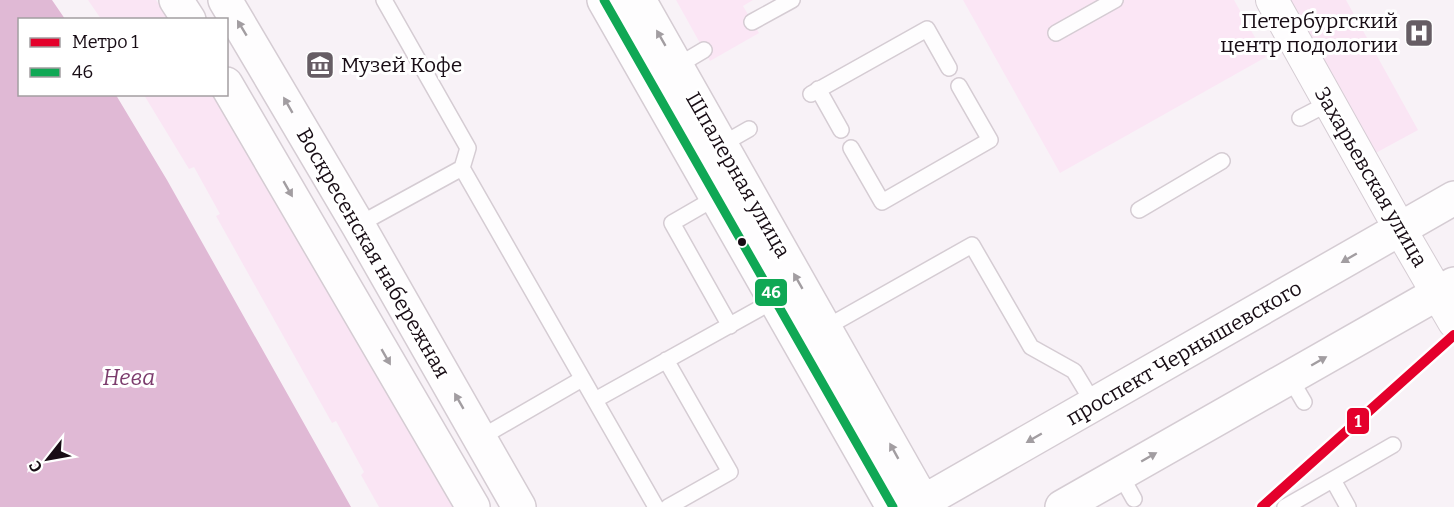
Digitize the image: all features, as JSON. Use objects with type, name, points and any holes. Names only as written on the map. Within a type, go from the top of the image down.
[{"type":"street","points":[[176,0],[188,18]]},
{"type":"street","name":"Воскресенская набережная","points":[[225,0],[358,225],[519,507]]},
{"type":"street","name":"Шпалерная улица","points":[[604,0],[775,300],[914,506]]},
{"type":"street","name":"Шпалерная улица","points":[[639,0],[677,66],[735,137],[825,328],[914,506]]},
{"type":"street","name":"Захарьевская улица","points":[[1272,0],[1400,229],[1446,289],[1454,322]]},
{"type":"street","name":"Воскресенская набережная","points":[[228,87],[473,507]]},
{"type":"street","name":"проспект Чернышевского","points":[[914,506],[1454,198]]},
{"type":"street","points":[[1062,507],[1127,486],[1297,390],[1446,289]]},
{"type":"lane","points":[[358,225],[462,168],[468,148],[384,0]]},
{"type":"lane","points":[[752,22],[792,0]]},
{"type":"lane","points":[[1056,33],[1115,0]]},
{"type":"lane","points":[[841,130],[814,92],[927,28],[949,68]]},
{"type":"lane","points":[[677,66],[704,50]]},
{"type":"lane","points":[[851,148],[882,202],[980,146],[990,140],[959,86]]},
{"type":"lane","points":[[1300,118],[1329,103]]},
{"type":"lane","points":[[1138,210],[1222,161]]},
{"type":"lane","points":[[462,168],[656,507]]},
{"type":"lane","points":[[717,197],[672,223],[730,326]]},
{"type":"lane","points":[[825,328],[972,245],[1031,348],[1074,371],[1094,404]]},
{"type":"lane","points":[[595,400],[775,300]]},
{"type":"lane","points":[[666,360],[730,472],[668,507]]},
{"type":"lane","points":[[480,438],[582,379]]},
{"type":"lane","points":[[1285,507],[1339,473],[1393,445]]},
{"type":"lane","points":[[1339,473],[1348,507]]},
{"type":"shaded area","points":[[88,0],[156,0],[168,18],[100,18]]},
{"type":"shaded area","points":[[676,0],[753,0],[743,6],[759,33],[710,61]]},
{"type":"shaded area","points":[[963,0],[1234,0],[1266,57],[1060,173]]},
{"type":"shaded area","points":[[1286,0],[1346,0],[1418,130],[1372,155]]},
{"type":"shaded area","points":[[145,96],[215,96],[455,507],[379,507],[361,475],[364,472],[336,421],[332,423],[216,216],[220,214],[194,167],[189,169]]},
{"type":"water","name":"Нева","points":[[0,0],[52,0],[64,18],[18,18],[18,96],[117,96],[167,180],[351,507],[0,507]]},
{"type":"metro line","name":"1","points":[[1262,507],[1454,335]]},
{"type":"transit line","name":"46","points":[[604,0],[893,507]]},
{"type":"place","name":"Петербургский центр подологии","points":[[1419,33]]},
{"type":"place","name":"Музей Кофе","points":[[320,65]]}]
